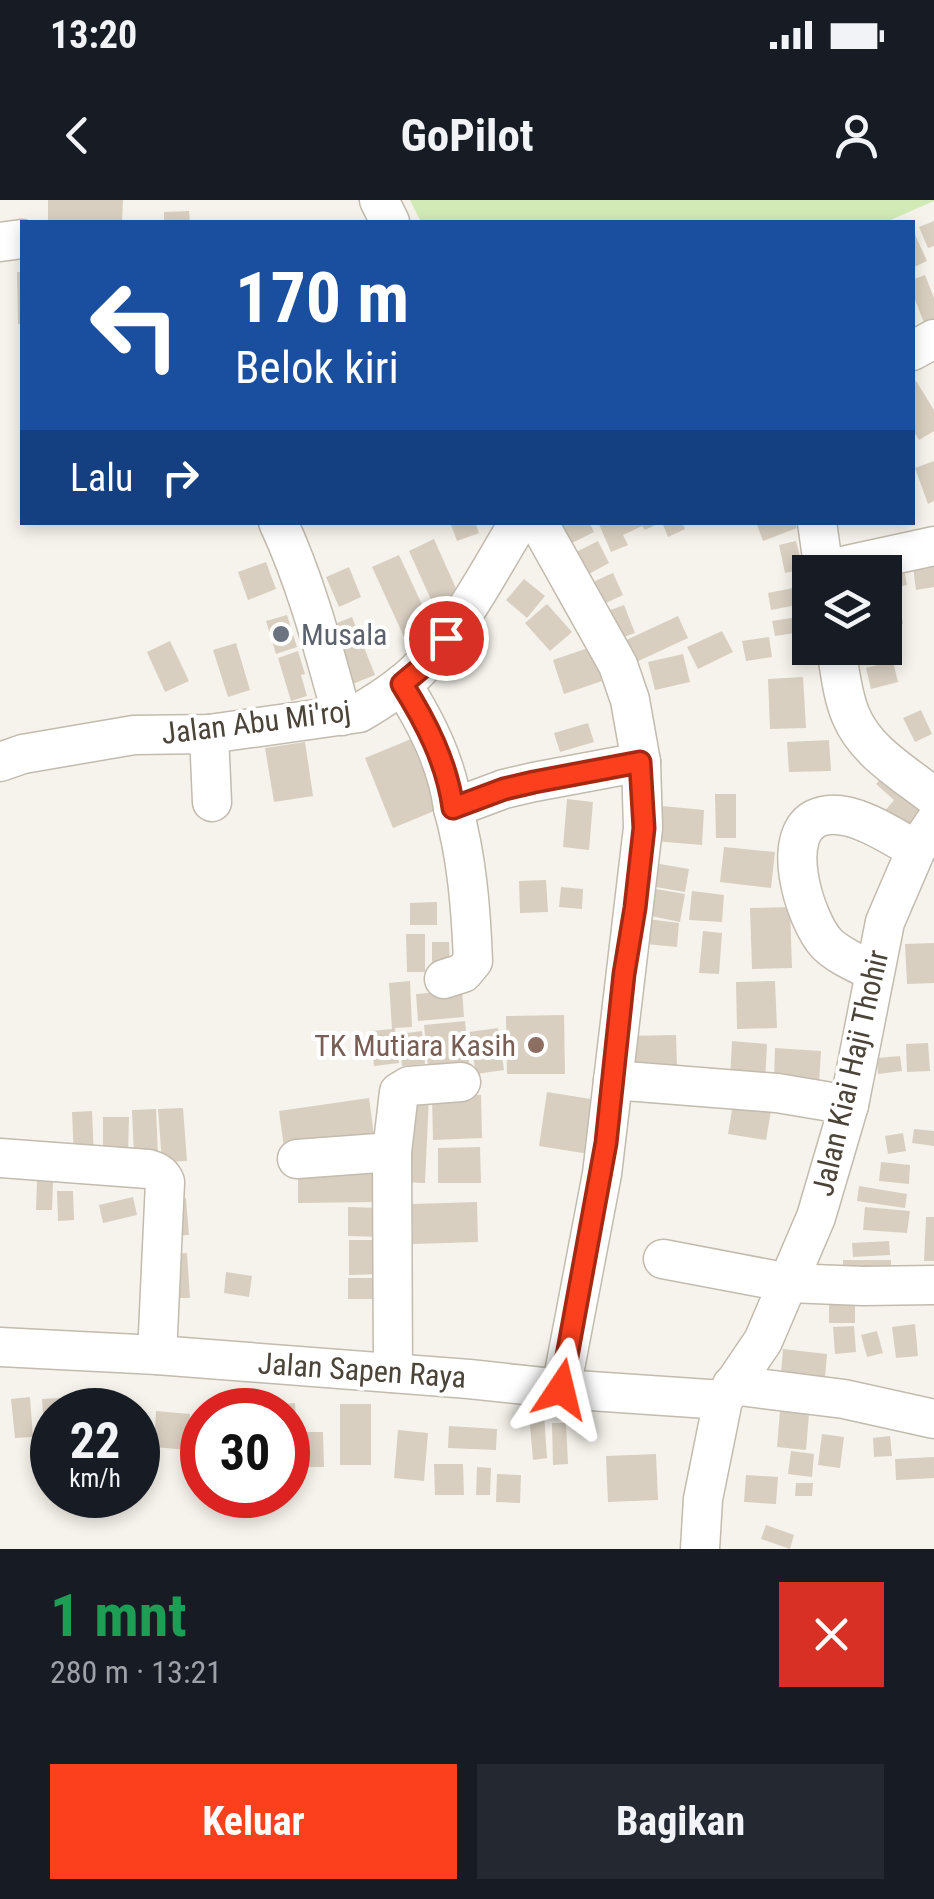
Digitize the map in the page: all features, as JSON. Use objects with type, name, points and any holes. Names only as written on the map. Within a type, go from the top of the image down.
[{"type":"street","points":[[279,525],[312,612],[342,716]]},
{"type":"street","name":"Jalan Abu Mi'roj","points":[[12,758],[134,735],[209,734],[359,713],[420,669],[446,638],[517,525]]},
{"type":"street","points":[[540,525],[618,664],[630,700],[640,762],[644,828],[602,1174],[561,1389]]},
{"type":"street","points":[[817,525],[822,555]]},
{"type":"street","points":[[894,555],[934,546]]},
{"type":"street","points":[[839,665],[850,714],[870,746],[934,796]]},
{"type":"street","points":[[402,684],[437,750],[451,790],[463,852],[473,961],[463,973],[444,980]]},
{"type":"street","points":[[209,734],[212,802]]},
{"type":"street","points":[[453,808],[504,789],[640,762]]},
{"type":"street","points":[[874,972],[829,947],[812,922],[799,874],[797,841],[808,824],[821,816],[844,816],[884,832],[925,836]]},
{"type":"street","name":"Jalan Kiai Haji Thohir","points":[[700,1549],[703,1499],[728,1393],[763,1341],[821,1200],[849,1105],[886,922],[925,836]]},
{"type":"street","points":[[614,1080],[777,1093],[849,1105]]},
{"type":"street","points":[[393,1373],[392,1152],[399,1092],[409,1086],[461,1082]]},
{"type":"street","points":[[296,1159],[392,1152]]},
{"type":"street","points":[[0,1158],[148,1170],[164,1178],[158,1354]]},
{"type":"street","points":[[663,1259],[789,1283],[934,1285]]},
{"type":"street","name":"Jalan Sapen Raya","points":[[0,1347],[158,1354],[561,1389],[844,1399],[934,1419]]},
{"type":"green space","points":[[410,200],[934,200],[891,220],[420,220]]},
{"type":"building","points":[[48,200],[123,200],[122,220],[48,220]]},
{"type":"building","points":[[189,211],[190,220],[164,220],[164,212]]},
{"type":"building","points":[[934,221],[934,246],[928,248],[919,227]]},
{"type":"building","points":[[915,235],[927,261],[915,267]]},
{"type":"building","points":[[17,272],[20,272],[20,324]]},
{"type":"building","points":[[925,275],[934,298],[934,337],[930,338],[915,300],[915,279]]},
{"type":"building","points":[[915,382],[934,410],[934,431],[919,440],[915,434]]},
{"type":"building","points":[[934,461],[934,501],[928,504],[915,468]]},
{"type":"building","points":[[451,525],[476,525],[479,533],[457,541]]},
{"type":"building","points":[[553,525],[590,525],[594,532],[564,547]]},
{"type":"building","points":[[599,525],[655,525],[623,535],[628,545],[611,552]]},
{"type":"building","points":[[663,525],[683,525],[685,529],[668,537]]},
{"type":"building","points":[[757,525],[796,525],[797,528],[763,541]]},
{"type":"building","points":[[434,539],[458,593],[433,604],[409,551]]},
{"type":"building","points":[[598,541],[609,563],[576,581],[564,558]]},
{"type":"building","points":[[796,541],[800,555],[792,555],[792,571],[785,573],[779,545]]},
{"type":"building","points":[[399,555],[437,637],[410,650],[372,567]]},
{"type":"building","points":[[934,557],[934,587],[916,590],[912,560]]},
{"type":"building","points":[[902,560],[907,585],[902,586]]},
{"type":"building","points":[[266,562],[276,589],[248,600],[238,572]]},
{"type":"building","points":[[349,567],[361,597],[339,607],[326,577]]},
{"type":"building","points":[[613,573],[623,595],[595,608],[584,586]]},
{"type":"building","points":[[524,579],[545,596],[527,618],[506,600]]},
{"type":"building","points":[[792,588],[792,606],[771,610],[768,593]]},
{"type":"building","points":[[547,604],[572,632],[550,651],[525,623]]},
{"type":"building","points":[[624,605],[635,633],[607,643],[597,615]]},
{"type":"building","name":"Musala","points":[[287,615],[297,647],[276,654],[266,621]]},
{"type":"building","points":[[678,616],[688,638],[632,664],[622,642]]},
{"type":"building","points":[[352,617],[375,675],[350,685],[327,627]]},
{"type":"building","points":[[792,618],[792,633],[775,636],[772,621]]},
{"type":"building","points":[[722,631],[733,652],[698,669],[687,647]]},
{"type":"building","points":[[769,637],[772,657],[746,661],[742,641]]},
{"type":"building","points":[[170,641],[189,681],[165,692],[147,652]]},
{"type":"building","points":[[236,643],[250,690],[228,697],[213,650]]},
{"type":"building","points":[[591,647],[602,681],[564,694],[553,660]]},
{"type":"building","points":[[298,651],[307,696],[291,701],[278,658]]},
{"type":"building","points":[[683,654],[690,682],[655,690],[648,662]]},
{"type":"building","points":[[894,665],[898,682],[871,689],[866,668]]},
{"type":"building","points":[[803,677],[806,728],[770,729],[768,679]]},
{"type":"building","points":[[921,710],[932,734],[915,742],[903,718]]},
{"type":"building","points":[[588,723],[594,742],[560,752],[554,733]]},
{"type":"building","points":[[416,737],[444,807],[393,828],[365,758]]},
{"type":"building","points":[[829,740],[831,771],[789,772],[787,742]]},
{"type":"building","points":[[305,742],[313,796],[274,802],[265,748]]},
{"type":"building","points":[[887,771],[927,807],[906,831],[884,812],[894,800],[876,784]]},
{"type":"building","points":[[715,794],[736,794],[736,838],[716,838]]},
{"type":"building","points":[[567,799],[593,802],[589,850],[563,847]]},
{"type":"building","points":[[662,806],[704,810],[702,845],[654,841]]},
{"type":"building","points":[[724,847],[775,852],[771,888],[720,882]]},
{"type":"building","points":[[654,863],[689,869],[685,892],[650,886]]},
{"type":"building","points":[[546,880],[548,912],[520,913],[519,881]]},
{"type":"building","points":[[561,887],[583,889],[582,909],[559,907]]},
{"type":"building","points":[[650,888],[685,894],[680,922],[646,915]]},
{"type":"building","points":[[692,891],[724,895],[722,922],[689,920]]},
{"type":"building","points":[[437,902],[437,925],[410,925],[410,903]]},
{"type":"building","points":[[790,907],[792,968],[752,969],[750,908]]},
{"type":"building","points":[[648,919],[679,923],[677,947],[646,944]]},
{"type":"building","points":[[703,931],[722,933],[719,974],[699,973]]},
{"type":"building","points":[[406,934],[425,934],[425,972],[407,972]]},
{"type":"building","points":[[432,942],[449,942],[450,973],[432,973]]},
{"type":"building","points":[[934,943],[934,983],[907,984],[905,944]]},
{"type":"building","points":[[410,981],[412,1027],[395,1028],[399,1063],[374,1066],[370,1031],[392,1029],[389,983]]},
{"type":"building","points":[[775,981],[777,1028],[737,1029],[736,982]]},
{"type":"building","points":[[462,990],[464,1017],[418,1021],[416,994]]},
{"type":"building","name":"TK Mutiara Kasih","points":[[564,1015],[565,1074],[507,1074],[506,1016]]},
{"type":"building","points":[[465,1021],[470,1074],[429,1077],[424,1025]]},
{"type":"building","points":[[498,1028],[504,1070],[476,1074],[469,1032]]},
{"type":"building","points":[[422,1031],[425,1064],[402,1066],[399,1034]]},
{"type":"building","points":[[676,1035],[677,1066],[626,1068],[625,1036]]},
{"type":"building","points":[[732,1041],[767,1044],[765,1083],[730,1081]]},
{"type":"building","points":[[928,1043],[930,1071],[907,1072],[906,1044]]},
{"type":"building","points":[[775,1048],[821,1051],[819,1083],[774,1080]]},
{"type":"building","points":[[900,1056],[902,1071],[878,1074],[877,1058]]},
{"type":"building","points":[[547,1092],[603,1101],[595,1155],[539,1146]]},
{"type":"building","points":[[402,1094],[429,1095],[425,1183],[399,1182]]},
{"type":"building","points":[[481,1095],[482,1138],[433,1140],[432,1096]]},
{"type":"building","points":[[369,1098],[375,1142],[285,1155],[279,1111]]},
{"type":"building","points":[[734,1098],[772,1105],[766,1140],[728,1134]]},
{"type":"building","points":[[183,1108],[187,1161],[162,1162],[158,1109]]},
{"type":"building","points":[[156,1109],[158,1155],[134,1156],[132,1110]]},
{"type":"building","points":[[92,1111],[94,1156],[74,1157],[72,1112]]},
{"type":"building","points":[[103,1117],[129,1117],[128,1155],[103,1155]]},
{"type":"building","points":[[914,1129],[934,1131],[934,1146],[912,1143]]},
{"type":"building","points":[[903,1133],[906,1151],[888,1154],[885,1136]]},
{"type":"building","points":[[480,1147],[481,1183],[438,1183],[438,1148]]},
{"type":"building","points":[[881,1162],[910,1165],[909,1184],[879,1181]]},
{"type":"building","points":[[379,1164],[379,1202],[298,1203],[298,1165]]},
{"type":"building","points":[[37,1181],[53,1182],[52,1210],[36,1210]]},
{"type":"building","points":[[859,1186],[907,1194],[905,1208],[857,1201]]},
{"type":"building","points":[[57,1191],[73,1191],[74,1220],[58,1221]]},
{"type":"building","points":[[133,1197],[137,1215],[103,1223],[99,1205]]},
{"type":"building","points":[[186,1198],[189,1235],[169,1236],[167,1200]]},
{"type":"building","points":[[477,1202],[478,1242],[413,1244],[412,1204]]},
{"type":"building","points":[[348,1207],[383,1208],[382,1237],[348,1236]]},
{"type":"building","points":[[865,1207],[910,1211],[907,1233],[863,1230]]},
{"type":"building","points":[[926,1217],[934,1217],[934,1261],[924,1261]]},
{"type":"building","points":[[349,1240],[383,1240],[383,1274],[349,1275]]},
{"type":"building","points":[[889,1241],[890,1255],[853,1257],[852,1243]]},
{"type":"building","points":[[187,1253],[190,1298],[176,1298],[173,1254]]},
{"type":"building","points":[[843,1260],[891,1260],[891,1282],[843,1282]]},
{"type":"building","points":[[226,1272],[252,1276],[249,1297],[224,1293]]},
{"type":"building","points":[[348,1278],[384,1278],[384,1299],[348,1299]]},
{"type":"building","points":[[829,1303],[855,1303],[855,1323],[829,1323]]},
{"type":"building","points":[[915,1324],[918,1356],[896,1358],[892,1327]]},
{"type":"building","points":[[854,1326],[856,1352],[835,1354],[833,1327]]},
{"type":"building","points":[[877,1331],[883,1353],[867,1357],[861,1335]]},
{"type":"building","points":[[783,1349],[827,1354],[824,1390],[780,1385]]},
{"type":"building","points":[[30,1397],[30,1437],[15,1438],[11,1399]]},
{"type":"building","points":[[340,1404],[371,1404],[371,1465],[340,1465]]},
{"type":"building","points":[[160,1411],[180,1413],[180,1449],[160,1448]]},
{"type":"building","points":[[780,1411],[809,1414],[806,1450],[777,1447]]},
{"type":"building","points":[[544,1413],[547,1458],[533,1460],[529,1414]]},
{"type":"building","points":[[552,1423],[566,1423],[568,1464],[553,1465]]},
{"type":"building","points":[[449,1426],[497,1429],[496,1450],[448,1448]]},
{"type":"building","points":[[398,1430],[428,1433],[424,1481],[394,1478]]},
{"type":"building","points":[[310,1432],[323,1432],[324,1467],[310,1467]]},
{"type":"building","points":[[822,1434],[844,1437],[840,1468],[818,1465]]},
{"type":"building","points":[[890,1436],[892,1456],[874,1457],[873,1438]]},
{"type":"building","points":[[791,1451],[814,1454],[812,1477],[788,1474]]},
{"type":"building","points":[[656,1454],[658,1500],[608,1502],[606,1456]]},
{"type":"building","points":[[934,1457],[934,1478],[896,1480],[895,1459]]},
{"type":"building","points":[[434,1464],[463,1464],[464,1495],[435,1495]]},
{"type":"building","points":[[477,1467],[491,1468],[490,1495],[476,1495]]},
{"type":"building","points":[[497,1474],[521,1475],[520,1503],[496,1502]]},
{"type":"building","points":[[746,1475],[778,1477],[776,1504],[744,1502]]},
{"type":"building","points":[[796,1483],[813,1483],[812,1496],[795,1496]]},
{"type":"building","points":[[766,1525],[794,1535],[790,1549],[761,1539]]},
{"type":"place","name":"Musala","points":[[281,634]]},
{"type":"place","name":"TK Mutiara Kasih","points":[[536,1045]]},
{"type":"route","points":[[446,638],[402,684],[437,750],[453,808],[504,789],[640,762],[644,828],[614,1080],[602,1174],[561,1389]]}]
